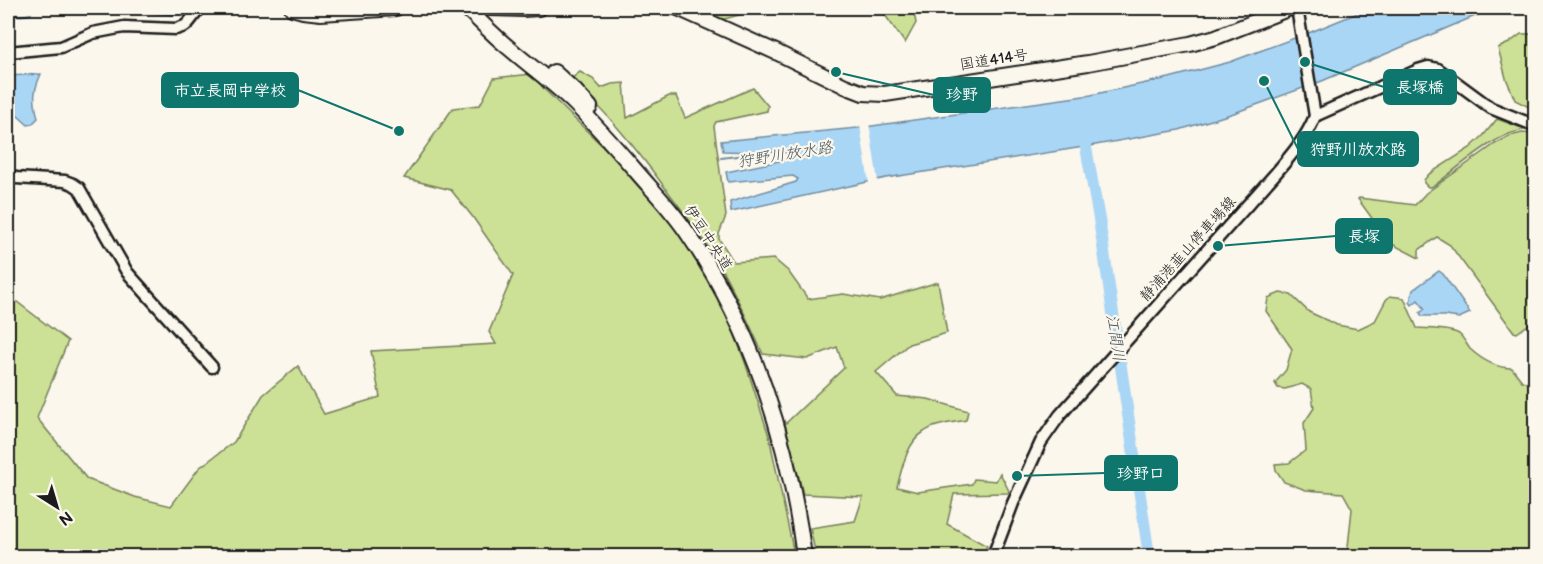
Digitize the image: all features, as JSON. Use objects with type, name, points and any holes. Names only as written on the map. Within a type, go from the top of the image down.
[{"type":"highway","points":[[292,8],[321,13],[396,8]]},
{"type":"highway","points":[[461,8],[493,35],[514,61],[641,173]]},
{"type":"highway","name":"伊豆中央道","points":[[466,8],[503,43],[520,54]]},
{"type":"highway","points":[[472,8],[500,34],[536,58],[575,91],[637,161],[641,173]]},
{"type":"highway","name":"伊豆中央道","points":[[472,8],[564,94],[641,173],[701,254],[750,350],[765,388],[789,474],[806,556]]},
{"type":"highway","points":[[489,8],[539,8]]},
{"type":"highway","points":[[488,22],[491,16],[502,8]]},
{"type":"highway","name":"国道414号","points":[[678,8],[778,53],[835,82],[863,93],[878,94],[1097,61],[1190,44],[1295,11]]},
{"type":"street","points":[[8,52],[61,47],[106,29],[124,27],[176,29],[185,26],[200,8]]},
{"type":"street","points":[[1295,11],[1314,111],[1428,68],[1438,69],[1491,108],[1536,126]]},
{"type":"street","name":"静浦港韮山停車場線","points":[[993,556],[1013,502],[1041,441],[1060,415],[1303,141],[1309,131],[1314,111]]},
{"type":"street","points":[[8,175],[16,178],[65,182],[79,188],[128,272],[213,367]]},
{"type":"green space","points":[[693,8],[744,8],[746,13],[721,20]]},
{"type":"green space","points":[[880,8],[913,8],[916,23],[905,43]]},
{"type":"green space","points":[[1521,34],[1535,34],[1535,110],[1515,100],[1498,48]]},
{"type":"green space","points":[[580,72],[593,79],[601,88],[624,83],[627,118],[669,96],[676,96],[685,118],[753,88],[768,106],[767,111],[716,122],[714,126],[726,216],[719,239],[734,262],[774,259],[788,271],[808,299],[843,294],[880,300],[938,282],[947,333],[909,344],[876,372],[897,396],[928,399],[968,411],[966,420],[933,427],[918,436],[906,456],[897,487],[918,492],[972,484],[974,479],[996,481],[1000,473],[1008,493],[954,494],[947,524],[987,546],[982,556],[816,556],[810,528],[855,521],[863,497],[803,494],[785,424],[844,368],[837,347],[807,359],[763,354],[714,256],[633,146],[571,79]]},
{"type":"green space","points":[[532,74],[544,89],[630,173],[668,217],[697,260],[726,311],[769,436],[794,556],[8,556],[8,295],[68,341],[37,418],[87,479],[135,497],[171,506],[199,468],[234,442],[263,395],[298,366],[324,414],[380,397],[371,351],[496,344],[489,332],[513,275],[451,190],[404,178],[453,108],[480,105],[494,78]]},
{"type":"green space","points":[[1497,119],[1526,128],[1526,130],[1515,132],[1491,143],[1435,185],[1428,187],[1424,183],[1429,174],[1470,148]]},
{"type":"green space","points":[[1522,133],[1535,134],[1536,319],[1517,333],[1450,245],[1437,237],[1419,250],[1419,258],[1390,243],[1358,199],[1415,205],[1426,193],[1495,144]]},
{"type":"green space","points":[[1280,293],[1291,295],[1309,312],[1337,325],[1358,329],[1375,321],[1390,296],[1404,298],[1417,328],[1455,332],[1479,357],[1495,365],[1512,368],[1522,381],[1535,385],[1535,556],[1347,556],[1352,509],[1343,493],[1306,490],[1284,482],[1276,470],[1275,464],[1289,463],[1306,450],[1304,423],[1314,408],[1311,389],[1302,384],[1285,389],[1278,388],[1275,383],[1286,370],[1292,349],[1266,311],[1268,298]]},
{"type":"water","points":[[151,8],[179,8],[174,15],[154,13]]},
{"type":"water","points":[[1370,8],[1494,8],[1322,81],[1179,130],[886,178],[731,212],[730,202],[796,182],[798,179],[793,176],[728,182],[726,172],[789,159],[793,155],[791,153],[723,151],[721,141],[858,128],[1091,95],[1230,62]]},
{"type":"water","points":[[41,74],[35,96],[38,118],[28,125],[9,108],[8,76]]},
{"type":"water","points":[[1439,271],[1470,313],[1459,318],[1422,316],[1420,313],[1425,309],[1418,300],[1412,305],[1410,302],[1413,290]]},
{"type":"pier","points":[[869,123],[878,182],[869,184],[860,125]]},
{"type":"waterway","points":[[8,9],[18,15],[31,14]]},
{"type":"waterway","name":"江間川","points":[[1083,131],[1099,219],[1149,556]]},
{"type":"waterway","points":[[721,158],[769,152]]},
{"type":"place","name":"長塚橋","points":[[1305,62]]},
{"type":"place","name":"珍野","points":[[836,72]]},
{"type":"place","name":"狩野川放水路","points":[[1264,81]]},
{"type":"place","name":"市立長岡中学校","points":[[399,131]]},
{"type":"place","name":"長塚","points":[[1218,246]]},
{"type":"place","name":"珍野口","points":[[1017,476]]}]
